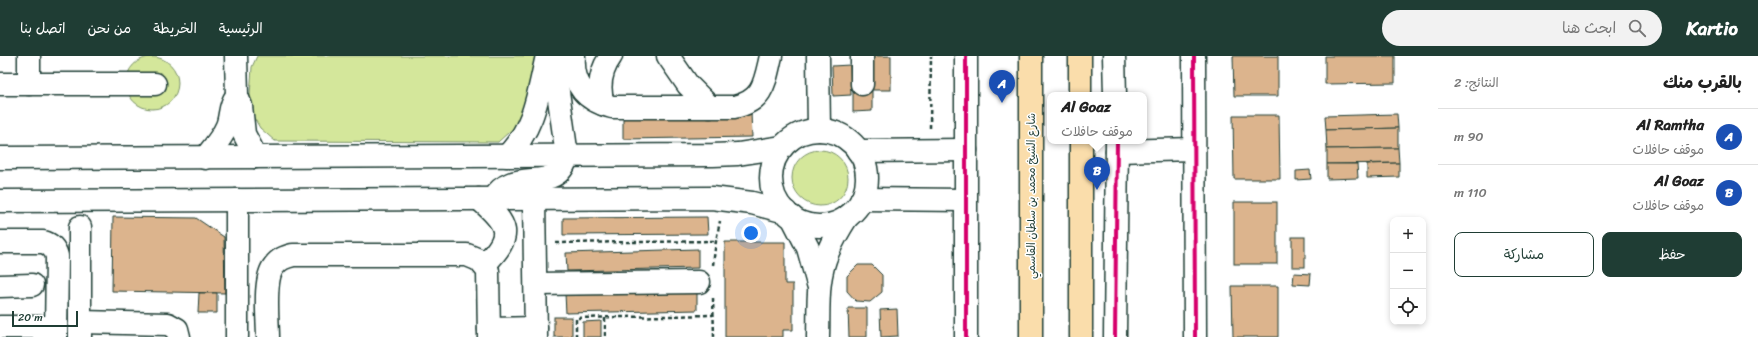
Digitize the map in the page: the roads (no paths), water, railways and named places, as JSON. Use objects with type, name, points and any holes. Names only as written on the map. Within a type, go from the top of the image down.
[{"type":"main road","name":"شارع الشيخ محمد بن سلطان القاسمي","points":[[1030,337],[1031,56]]},
{"type":"main road","points":[[1080,92],[1081,58]]},
{"type":"main road","points":[[1080,144],[1082,337]]},
{"type":"street","points":[[29,56],[29,84]]},
{"type":"street","points":[[506,156],[520,142],[529,125],[547,56]]},
{"type":"street","points":[[486,199],[507,183],[549,178],[565,166],[567,156],[553,56]]},
{"type":"street","points":[[574,56],[575,77],[579,86],[585,94],[602,104],[612,107],[734,108],[753,100],[758,95],[764,83],[771,56]]},
{"type":"street","points":[[602,104],[600,86],[601,77],[611,56]]},
{"type":"street","points":[[668,56],[688,85],[710,107]]},
{"type":"street","points":[[818,56],[819,130]]},
{"type":"street","points":[[862,56],[862,84]]},
{"type":"street","points":[[966,56],[966,337]]},
{"type":"street","points":[[1114,56],[1115,92]]},
{"type":"street","points":[[1194,56],[1195,337]]},
{"type":"street","points":[[236,57],[236,96],[241,106],[244,134],[256,157]]},
{"type":"street","points":[[0,84],[155,84]]},
{"type":"street","points":[[205,158],[225,130],[231,105],[236,96]]},
{"type":"street","points":[[818,337],[819,287],[827,253],[847,217],[862,199],[866,187],[864,162],[851,142],[830,131],[819,130],[799,134],[782,147],[772,168],[771,180],[778,203],[789,215],[808,248],[819,287]]},
{"type":"street","points":[[1115,337],[1117,146],[1194,149]]},
{"type":"street","points":[[0,158],[726,155],[782,147]]},
{"type":"street","points":[[858,151],[966,150]]},
{"type":"street","points":[[0,201],[712,198],[752,203],[789,215],[808,224],[826,225],[847,217]]},
{"type":"street","points":[[484,265],[500,249],[503,243],[504,230],[500,218],[486,199]]},
{"type":"street","points":[[268,337],[268,279],[273,266],[285,257],[293,255],[467,255],[473,257],[484,265],[489,278],[489,333],[536,333],[534,199]]},
{"type":"street","points":[[862,199],[965,200]]},
{"type":"street","points":[[237,200],[237,337]]},
{"type":"street","points":[[80,227],[80,330],[168,324],[177,329],[180,337]]},
{"type":"street","points":[[0,242],[48,243],[54,248],[57,256],[56,332],[0,327]]},
{"type":"street","points":[[536,284],[699,282]]},
{"type":"street","points":[[0,286],[32,285]]},
{"type":"place","name":"Al Ramtha","points":[[1002,103]]},
{"type":"place","name":"Al Goaz","points":[[1097,190]]}]
